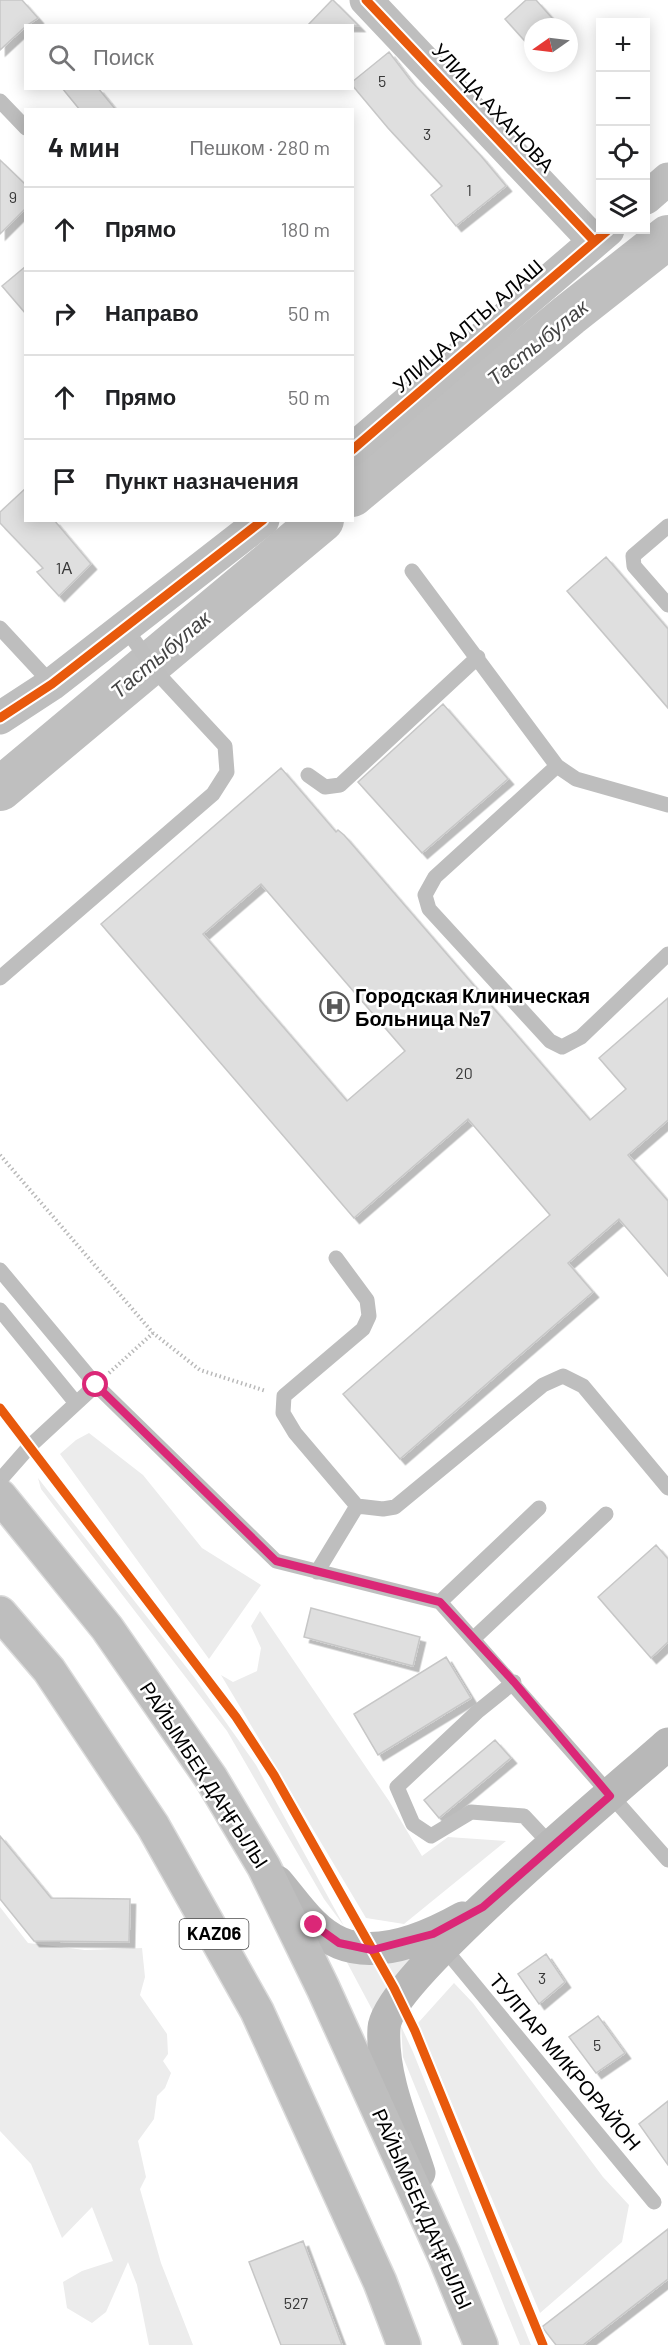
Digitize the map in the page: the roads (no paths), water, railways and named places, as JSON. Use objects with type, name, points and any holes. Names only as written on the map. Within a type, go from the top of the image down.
[{"type":"main road","name":"УЛИЦА АХАНОВА","points":[[366,0],[601,235]]},
{"type":"main road","points":[[650,194],[668,178]]},
{"type":"main road","name":"УЛИЦА АЛТЫ АЛАШ","points":[[354,448],[601,235]]},
{"type":"main road","points":[[0,718],[52,684],[134,641],[261,522]]},
{"type":"main road","name":"РАЙЫМБЕК ДАҢҒЫЛЫ","points":[[0,1496],[107,1628],[211,1778],[264,1867],[444,2254],[481,2345]]},
{"type":"main road","name":"KАZ06","points":[[0,1613],[49,1671],[153,1826],[251,2000],[380,2282],[404,2345]]},
{"type":"main road","points":[[444,2254],[387,2071],[384,2025],[398,1996],[483,1907],[668,1744]]},
{"type":"main road","points":[[264,1867],[314,1925],[339,1943],[372,1950],[433,1934],[483,1907]]},
{"type":"lane","points":[[0,101],[24,126]]},
{"type":"lane","points":[[668,526],[633,556],[634,566],[668,604]]},
{"type":"lane","points":[[412,570],[557,766],[576,778],[668,805]]},
{"type":"lane","points":[[0,628],[52,684]]},
{"type":"lane","points":[[0,978],[213,794],[227,772],[225,746],[160,676],[134,641]]},
{"type":"lane","points":[[308,775],[325,787],[340,785],[478,657]]},
{"type":"lane","points":[[557,766],[435,877],[425,895],[429,909],[550,1041],[562,1047],[581,1037],[668,954]]},
{"type":"lane","points":[[336,1258],[367,1300],[369,1316],[363,1329],[284,1396],[283,1413],[295,1432],[357,1506],[382,1509],[395,1507],[543,1385],[563,1376],[583,1386],[668,1488]]},
{"type":"lane","points":[[0,1270],[96,1385],[276,1561],[440,1602],[514,1682],[610,1796],[668,1860]]},
{"type":"lane","points":[[0,1310],[76,1403]]},
{"type":"lane","points":[[0,1480],[30,1446],[96,1385]]},
{"type":"lane","points":[[318,1572],[357,1506]]},
{"type":"lane","points":[[440,1602],[539,1508]]},
{"type":"lane","points":[[473,1639],[606,1514]]},
{"type":"lane","points":[[514,1682],[477,1712],[397,1787],[413,1824],[431,1836],[471,1812],[524,1816],[552,1846]]},
{"type":"lane","name":"ТУЛПАР МИКРОРАЙОН","points":[[444,1948],[654,2202]]},
{"type":"waterway","name":"Тастыбулак","points":[[354,493],[569,315],[668,237]]},
{"type":"waterway","name":"Тастыбулак","points":[[0,789],[320,522]]},
{"type":"place","name":"Городская Клиническая Больница №7","points":[[334,1007]]}]
